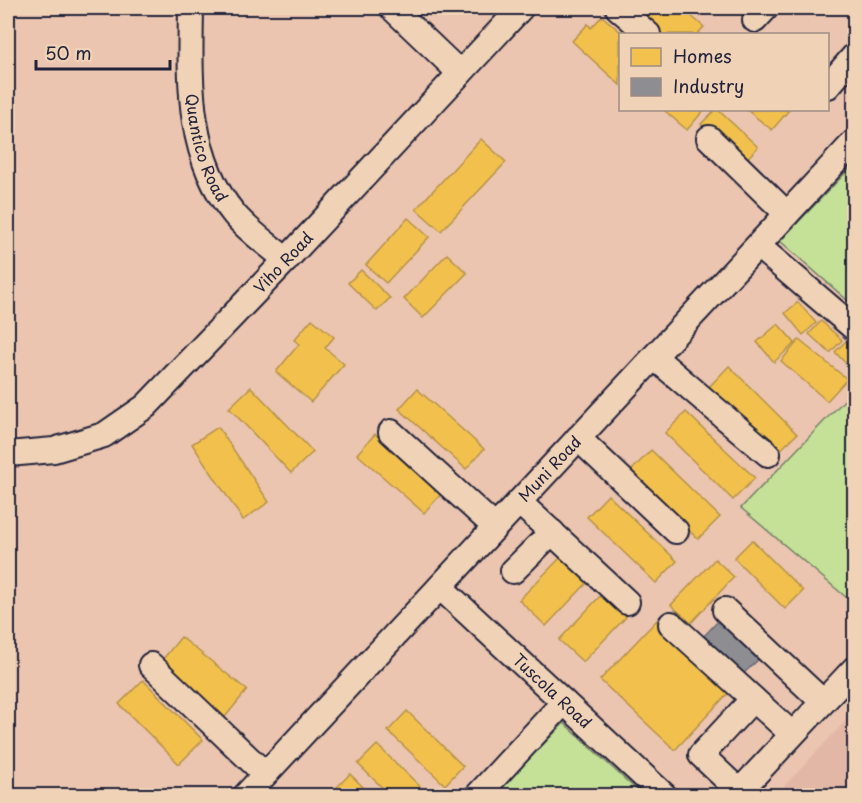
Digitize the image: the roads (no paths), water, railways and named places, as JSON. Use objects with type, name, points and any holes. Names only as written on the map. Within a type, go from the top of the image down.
[{"type":"street","name":"Quantico Road","points":[[191,8],[190,72],[193,115],[199,148],[214,185],[235,215],[286,260]]},
{"type":"street","points":[[392,8],[460,73]]},
{"type":"street","name":"Viho Road","points":[[8,454],[54,450],[104,435],[146,406],[521,8]]},
{"type":"street","points":[[618,8],[647,33]]},
{"type":"street","points":[[829,85],[855,56]]},
{"type":"street","points":[[710,138],[787,214]]},
{"type":"street","name":"Muni Road","points":[[245,795],[855,142]]},
{"type":"street","points":[[758,246],[855,328]]},
{"type":"street","points":[[654,357],[768,454]]},
{"type":"street","points":[[391,432],[495,528]]},
{"type":"street","points":[[578,438],[676,531]]},
{"type":"street","points":[[519,502],[627,602]]},
{"type":"street","points":[[513,571],[552,532]]},
{"type":"street","name":"Tuscola Road","points":[[440,587],[665,795]]},
{"type":"street","points":[[725,610],[823,702]]},
{"type":"street","points":[[671,624],[792,734]]},
{"type":"street","points":[[151,665],[265,774]]},
{"type":"street","points":[[753,699],[701,755],[737,793],[855,669]]},
{"type":"street","points":[[477,795],[564,702]]}]
